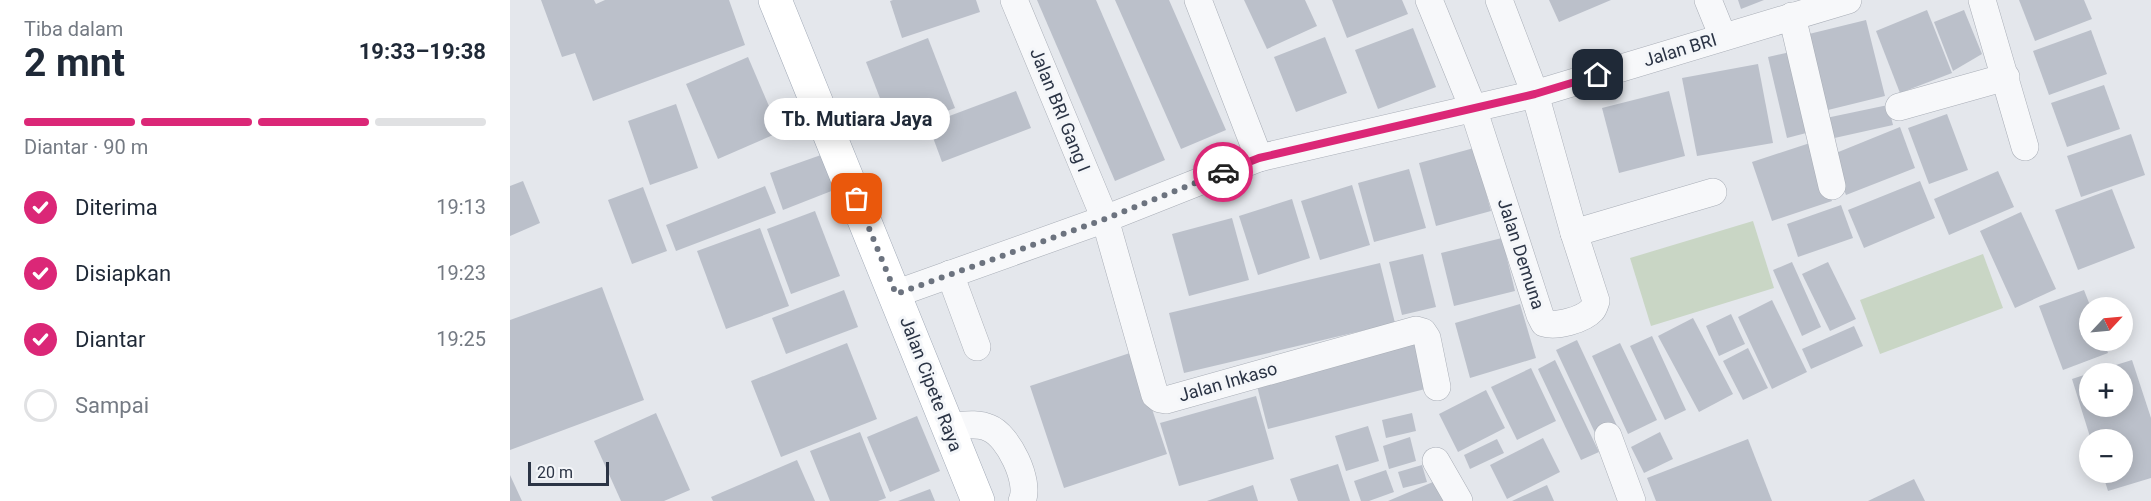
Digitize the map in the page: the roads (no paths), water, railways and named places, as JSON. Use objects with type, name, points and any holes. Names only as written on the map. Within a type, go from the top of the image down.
[{"type":"main road","name":"Jalan Cipete Raya","points":[[775,0],[978,501]]},
{"type":"street","name":"Jalan BRI Gang I","points":[[1014,0],[1105,219]]},
{"type":"street","points":[[1197,0],[1259,158]]},
{"type":"street","name":"Jalan Demuna","points":[[1429,0],[1473,108],[1540,315],[1544,322],[1550,324],[1578,318],[1591,311],[1596,301],[1574,233],[1535,94],[1499,0]]},
{"type":"street","points":[[1708,0],[1723,37]]},
{"type":"street","name":"Jalan BRI","points":[[896,294],[1105,219],[1259,158],[1535,94],[1848,0]]},
{"type":"street","points":[[1982,0],[2025,147]]},
{"type":"street","points":[[1792,16],[1832,186]]},
{"type":"street","points":[[1899,107],[2006,77]]},
{"type":"street","points":[[1574,233],[1713,192]]},
{"type":"street","name":"Jalan Inkaso","points":[[1105,219],[1155,395],[1160,399],[1166,400],[1416,330],[1423,332],[1427,338],[1437,387]]},
{"type":"street","points":[[950,274],[977,347]]},
{"type":"street","points":[[946,426],[973,425],[989,428],[1002,436],[1012,451],[1022,477],[1025,495],[1022,501]]},
{"type":"street","points":[[1608,436],[1632,501]]},
{"type":"street","points":[[1436,461],[1459,501]]},
{"type":"place","name":"Tb. Mutiara Jaya","points":[[857,199]]}]
